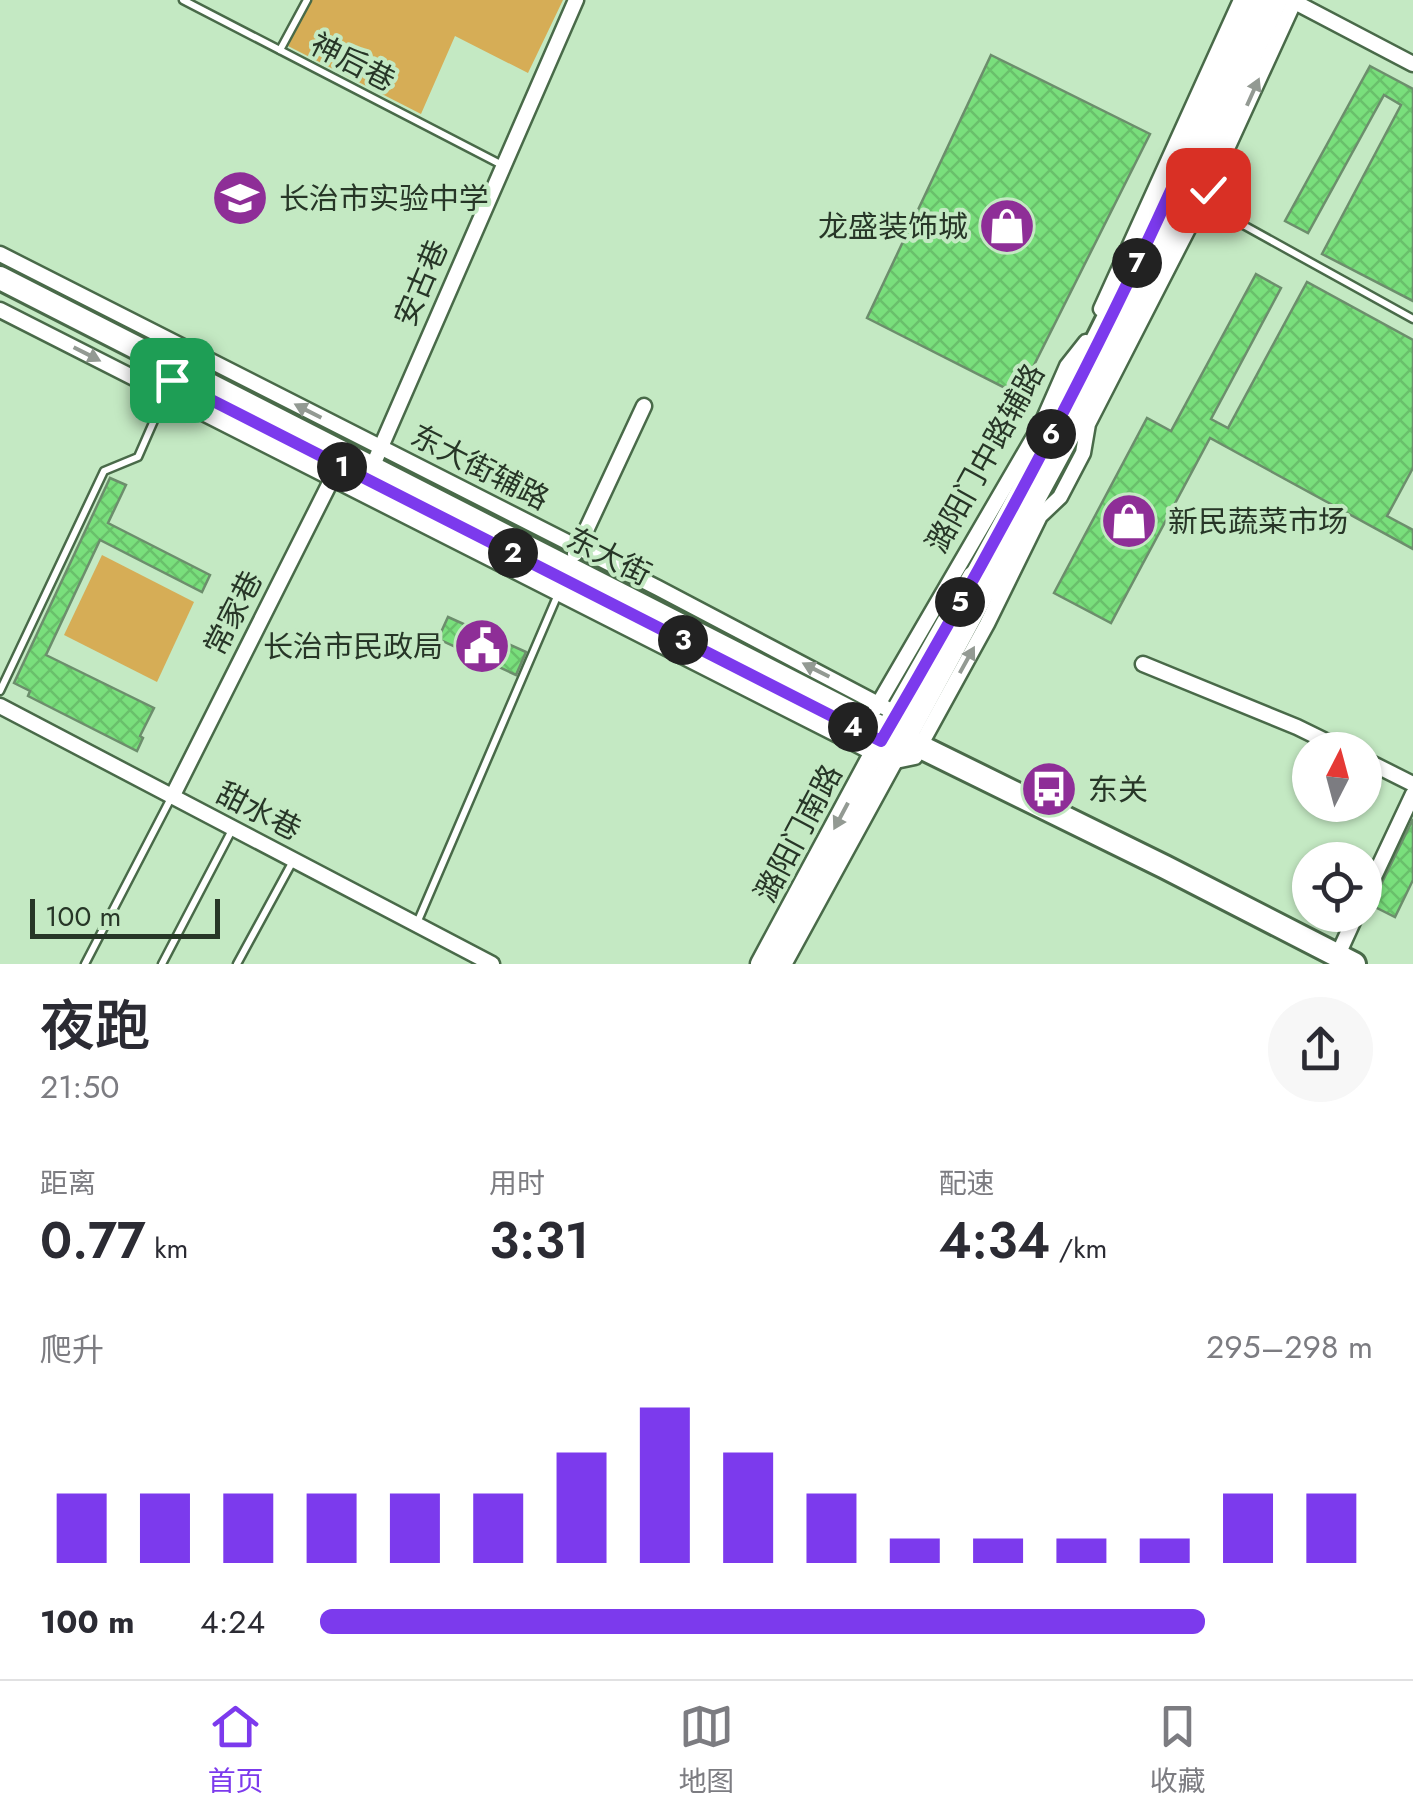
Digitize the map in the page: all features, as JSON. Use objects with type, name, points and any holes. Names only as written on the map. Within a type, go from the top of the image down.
[{"type":"main road","points":[[1187,194],[1258,0]]},
{"type":"main road","points":[[894,737],[1094,388],[1187,194],[1289,0]]},
{"type":"main road","name":"东大街","points":[[0,278],[172,381]]},
{"type":"main road","name":"东大街","points":[[0,292],[338,466],[373,465],[567,572],[1338,962]]},
{"type":"main road","name":"潞阳门南路","points":[[761,964],[894,737]]},
{"type":"main road","name":"潞阳门南路","points":[[781,964],[894,737]]},
{"type":"street","name":"安古巷","points":[[373,465],[576,0]]},
{"type":"street","name":"潞阳门中路辅路","points":[[894,737],[1067,366],[1083,348],[1241,0]]},
{"type":"street","points":[[1289,0],[1413,64]]},
{"type":"street","name":"东大街辅路","points":[[0,254],[373,465]]},
{"type":"street","points":[[0,310],[172,381]]},
{"type":"street","points":[[567,572],[644,406]]},
{"type":"street","points":[[338,466],[567,572],[894,737]]},
{"type":"street","name":"常家巷","points":[[172,797],[338,466]]},
{"type":"street","points":[[1142,664],[1306,732]]},
{"type":"street","name":"甜水巷","points":[[0,706],[482,962]]},
{"type":"street","points":[[1382,768],[1413,784]]},
{"type":"street","points":[[1382,860],[1413,794]]},
{"type":"street","points":[[1338,962],[1349,932]]},
{"type":"lane","name":"神后巷","points":[[183,0],[502,165]]},
{"type":"lane","points":[[280,50],[307,0]]},
{"type":"lane","points":[[1187,194],[1413,319]]},
{"type":"lane","points":[[0,690],[104,471],[138,457],[172,381]]},
{"type":"lane","points":[[416,924],[567,572]]},
{"type":"lane","points":[[85,964],[172,797]]},
{"type":"lane","points":[[162,964],[233,828]]},
{"type":"lane","points":[[238,964],[294,860]]},
{"type":"shaded area","points":[[312,0],[563,0],[528,73],[455,36],[421,114],[288,46]]},
{"type":"shaded area","points":[[102,555],[194,602],[157,682],[64,635]]},
{"type":"building","name":"龙盛装饰城","points":[[991,55],[1150,134],[1019,395],[867,318]]},
{"type":"building","points":[[1370,66],[1413,89],[1413,301],[1322,254],[1401,105],[1384,95],[1308,233],[1285,221]]},
{"type":"building","points":[[1256,274],[1281,288],[1211,419],[1228,428],[1307,282],[1413,340],[1413,468],[1387,516],[1413,530],[1413,549],[1210,438],[1111,623],[1054,593],[1147,418],[1171,431]]},
{"type":"building","points":[[110,478],[126,485],[108,523],[210,575],[202,592],[100,540],[46,655],[154,708],[137,751],[28,696],[30,691],[14,683]]},
{"type":"building","name":"长治市民政局","points":[[448,617],[526,652],[516,675],[438,639]]},
{"type":"building","points":[[1413,819],[1413,880],[1395,917],[1382,910],[1382,882]]},
{"type":"place","name":"长治市实验中学","points":[[240,198]]},
{"type":"place","name":"龙盛装饰城","points":[[1007,226]]},
{"type":"place","name":"新民蔬菜市场","points":[[1129,521]]},
{"type":"place","name":"长治市民政局","points":[[482,646]]},
{"type":"place","name":"东关","points":[[1049,789]]},
{"type":"route","points":[[172,380],[881,741],[994,543],[1080,380],[1173,186],[1202,202],[1208,190]]}]
